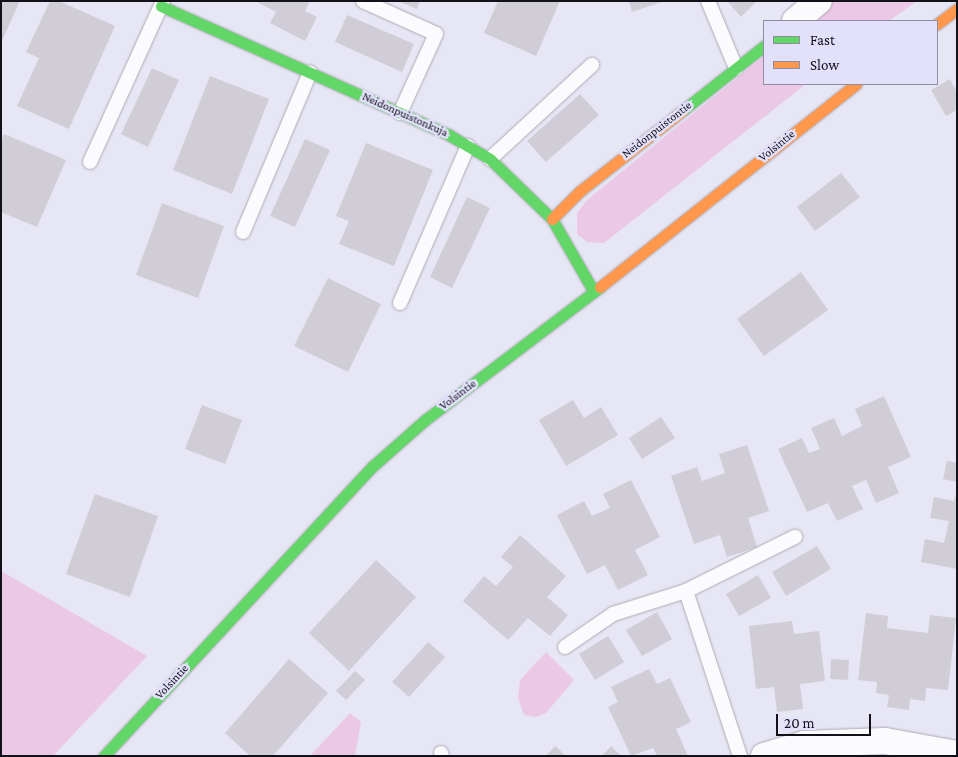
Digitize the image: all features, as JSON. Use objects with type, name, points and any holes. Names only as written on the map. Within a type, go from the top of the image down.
[{"type":"street","points":[[796,20],[819,1]]},
{"type":"street","name":"Neidonpuistonkuja","points":[[162,4],[400,113],[468,146],[490,159],[552,218],[594,292]]},
{"type":"street","points":[[938,23],[957,9]]},
{"type":"street","name":"Neidonpuistontie","points":[[552,218],[580,192],[763,47]]},
{"type":"street","name":"Volsintie","points":[[104,756],[373,466],[425,420],[594,292],[855,85]]},
{"type":"street","points":[[764,756],[804,744],[885,741],[957,754]]},
{"type":"lane","points":[[363,1],[436,34],[400,113]]},
{"type":"lane","points":[[708,1],[736,68]]},
{"type":"lane","points":[[90,162],[162,4]]},
{"type":"lane","points":[[490,159],[592,66]]},
{"type":"lane","points":[[243,232],[310,73]]},
{"type":"lane","points":[[400,303],[468,146]]},
{"type":"lane","points":[[565,647],[613,614],[686,591],[795,537]]},
{"type":"lane","points":[[686,591],[740,756]]},
{"type":"shaded area","points":[[831,1],[917,1],[890,20],[807,20]]},
{"type":"shaded area","points":[[763,57],[763,85],[805,85],[604,243],[587,242],[577,234],[577,213],[587,200]]},
{"type":"shaded area","points":[[1,571],[147,656],[53,756],[1,756]]},
{"type":"shaded area","points":[[546,652],[574,680],[546,713],[536,717],[524,715],[518,698],[520,680]]},
{"type":"shaded area","points":[[350,713],[361,722],[355,756],[310,756]]},
{"type":"building","points":[[1,1],[20,1],[1,43]]},
{"type":"building","points":[[50,1],[59,1],[115,26],[69,129],[17,106],[39,58],[26,52]]},
{"type":"building","points":[[255,1],[310,1],[305,11],[317,17],[305,41],[270,23],[276,12]]},
{"type":"building","points":[[398,1],[420,1],[417,9]]},
{"type":"building","points":[[498,1],[560,1],[536,56],[484,33]]},
{"type":"building","points":[[629,1],[662,1],[662,2],[632,12]]},
{"type":"building","points":[[727,1],[757,1],[741,17]]},
{"type":"building","points":[[347,15],[414,44],[402,72],[335,42]]},
{"type":"building","points":[[152,68],[179,80],[148,147],[121,134]]},
{"type":"building","points":[[210,76],[269,99],[232,194],[173,170]]},
{"type":"building","points":[[950,79],[957,92],[957,110],[946,116],[931,90]]},
{"type":"building","points":[[580,94],[599,115],[546,162],[527,141]]},
{"type":"building","points":[[4,134],[66,160],[37,227],[1,212],[1,141]]},
{"type":"building","points":[[305,139],[330,150],[295,227],[270,216]]},
{"type":"building","points":[[366,143],[433,170],[394,266],[339,244],[349,221],[336,216]]},
{"type":"building","points":[[841,173],[860,197],[815,231],[797,207]]},
{"type":"building","points":[[467,197],[490,208],[452,288],[430,277]]},
{"type":"building","points":[[162,203],[224,226],[198,298],[136,275]]},
{"type":"building","points":[[801,272],[828,310],[764,356],[737,319]]},
{"type":"building","points":[[328,278],[381,304],[348,372],[294,346]]},
{"type":"building","points":[[884,396],[911,457],[888,467],[899,493],[876,503],[866,480],[852,486],[863,509],[837,521],[828,503],[807,512],[778,449],[802,438],[809,453],[820,449],[811,428],[834,418],[842,436],[862,426],[855,409]]},
{"type":"building","points":[[573,400],[584,418],[601,407],[618,435],[566,466],[539,420]]},
{"type":"building","points":[[202,405],[242,420],[225,464],[185,449]]},
{"type":"building","points":[[661,417],[675,438],[642,459],[629,438]]},
{"type":"building","points":[[747,445],[769,511],[748,518],[757,547],[727,557],[720,535],[694,544],[671,476],[697,467],[702,481],[725,473],[719,454]]},
{"type":"building","points":[[947,461],[957,463],[957,482],[943,479]]},
{"type":"building","points":[[631,480],[660,537],[635,550],[648,575],[618,590],[605,565],[587,574],[557,515],[584,501],[592,516],[610,508],[603,494]]},
{"type":"building","points":[[957,491],[957,569],[921,562],[925,539],[944,543],[949,521],[930,518],[934,497],[954,501]]},
{"type":"building","points":[[95,494],[158,516],[130,597],[66,574]]},
{"type":"building","points":[[520,535],[566,576],[547,597],[568,615],[550,636],[528,618],[508,640],[463,601],[484,576],[496,586],[513,567],[501,557]]},
{"type":"building","points":[[817,546],[831,569],[786,596],[772,572]]},
{"type":"building","points":[[376,560],[416,597],[349,671],[309,633]]},
{"type":"building","points":[[758,575],[771,598],[739,616],[726,594]]},
{"type":"building","points":[[657,612],[672,639],[642,656],[626,630]]},
{"type":"building","points":[[866,613],[888,616],[887,628],[928,633],[930,615],[956,618],[948,690],[926,688],[925,701],[910,699],[909,710],[887,707],[889,695],[876,693],[877,682],[858,680]]},
{"type":"building","points":[[792,621],[794,634],[819,631],[825,681],[800,684],[803,709],[777,712],[774,687],[756,689],[749,626]]},
{"type":"building","points":[[608,636],[624,662],[595,680],[579,654]]},
{"type":"building","points":[[428,642],[445,657],[409,697],[392,682]]},
{"type":"building","points":[[289,659],[328,693],[273,756],[250,756],[225,733]]},
{"type":"building","points":[[831,659],[849,660],[848,680],[830,679]]},
{"type":"building","points":[[649,669],[657,684],[670,678],[691,722],[676,729],[688,756],[657,756],[653,748],[631,756],[608,707],[618,702],[611,687]]},
{"type":"building","points":[[355,671],[365,680],[346,700],[336,691]]},
{"type":"building","points":[[555,746],[566,756],[546,756]]},
{"type":"building","points":[[611,746],[621,756],[602,756]]},
{"type":"traffic: fast","points":[[161,6],[449,135],[490,159],[552,219],[594,292]]},
{"type":"traffic: fast","points":[[682,111],[763,47]]},
{"type":"traffic: fast","points":[[104,756],[373,466],[425,420],[600,287]]},
{"type":"traffic: slow","points":[[938,23],[957,9]]},
{"type":"traffic: slow","points":[[600,287],[855,85]]},
{"type":"traffic: slow","points":[[552,219],[580,191],[682,111]]}]
